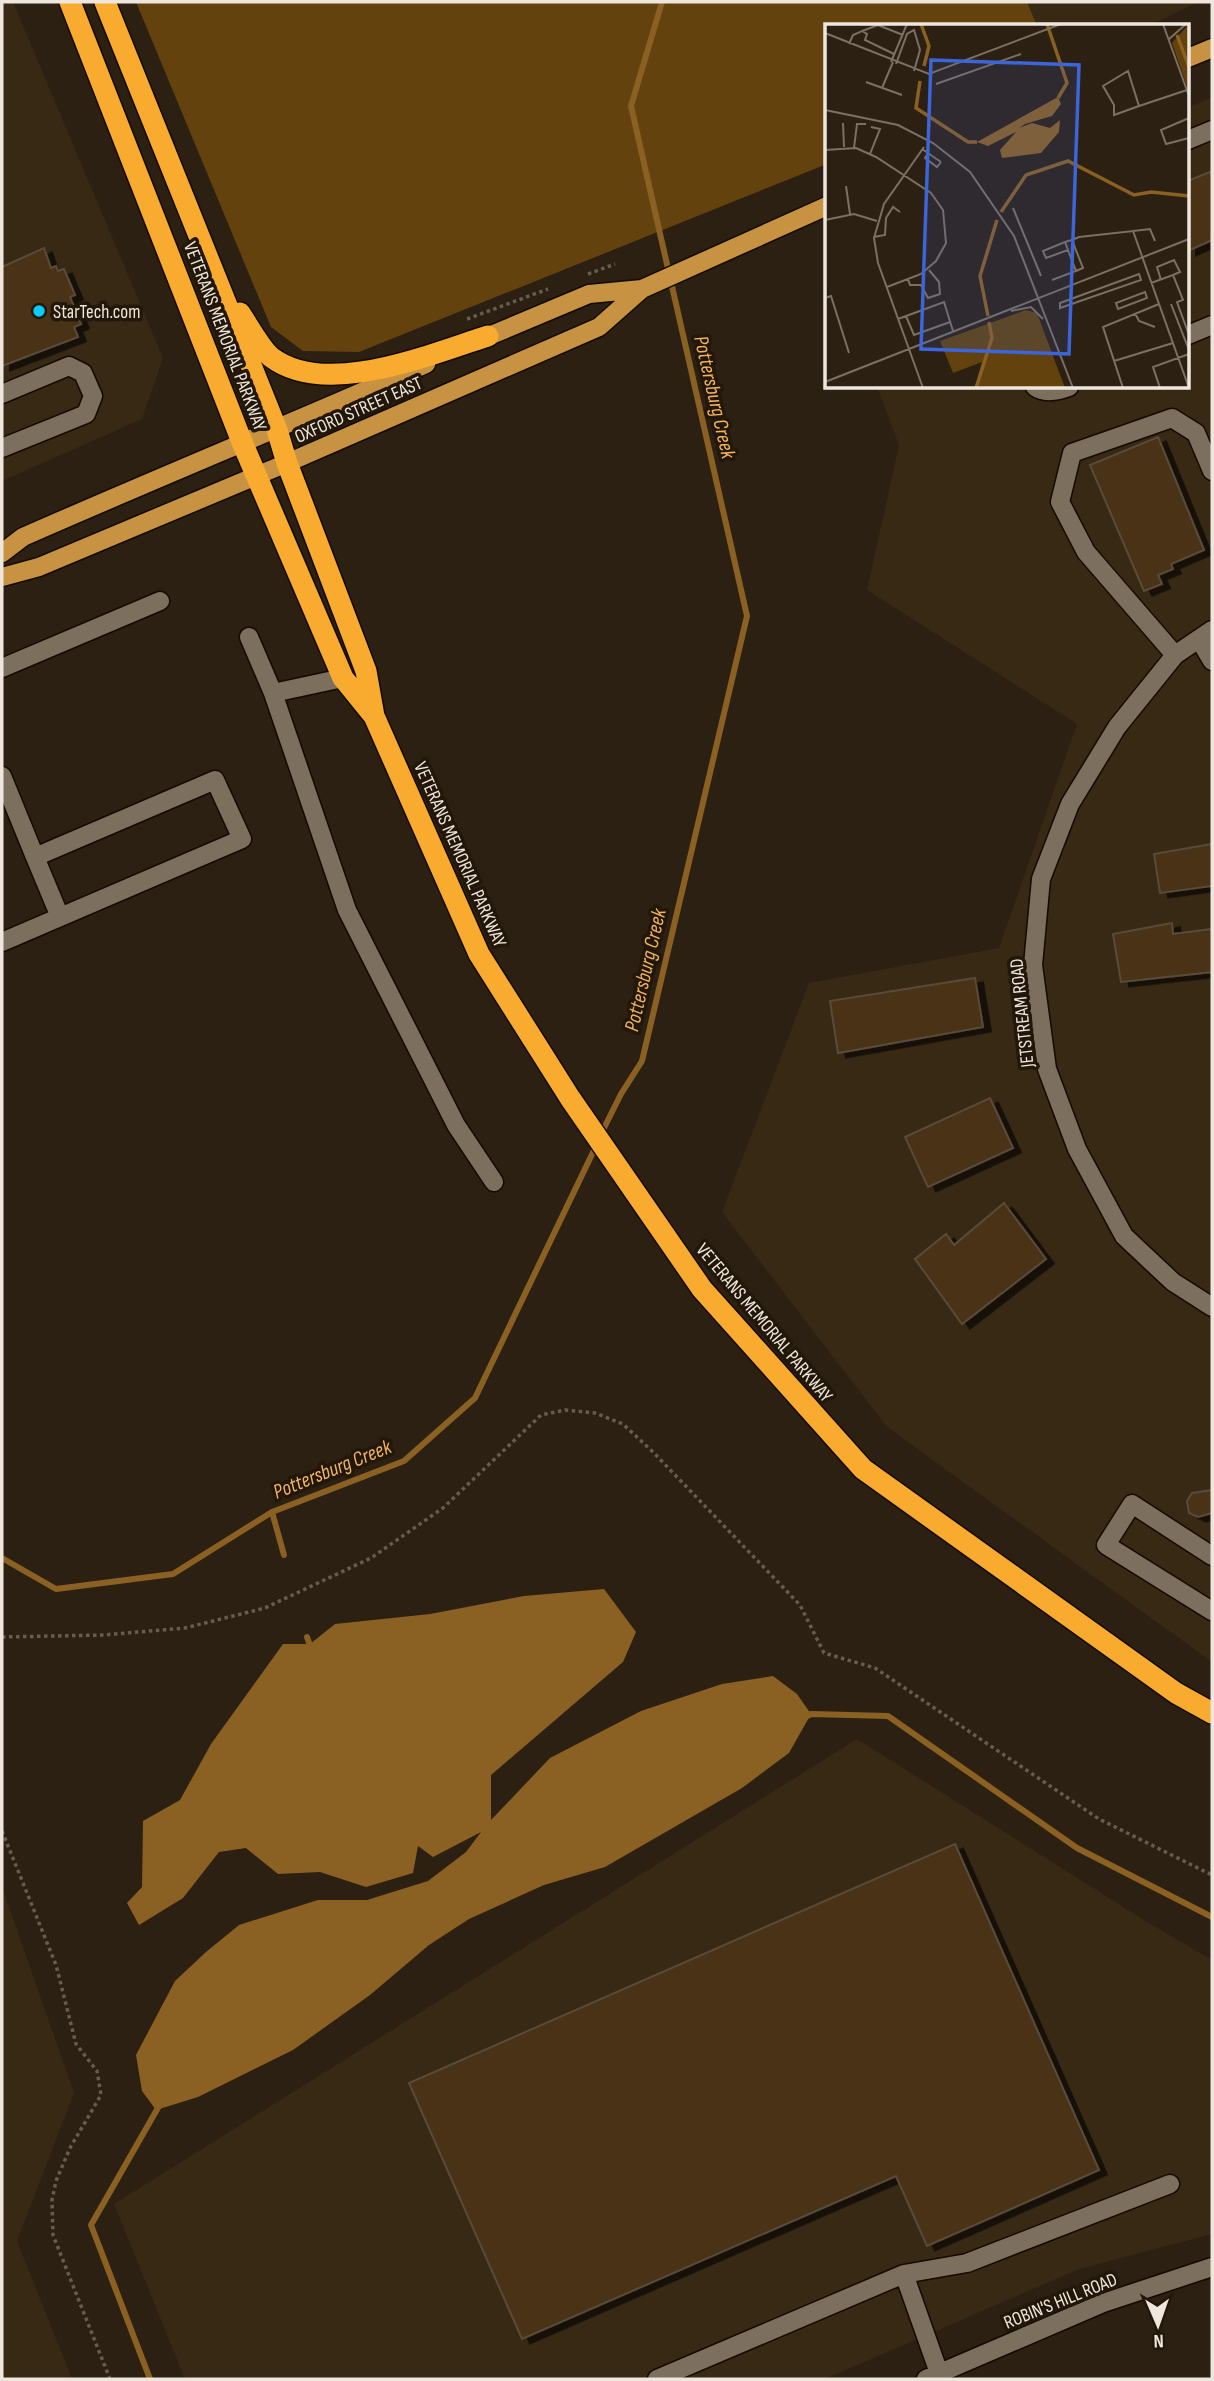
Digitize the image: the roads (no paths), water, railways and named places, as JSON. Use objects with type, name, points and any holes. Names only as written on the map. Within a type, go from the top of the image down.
[{"type":"highway","name":"VETERANS MEMORIAL PARKWAY","points":[[70,2],[242,442],[342,678],[374,716]]},
{"type":"highway","name":"VETERANS MEMORIAL PARKWAY","points":[[105,2],[277,430],[366,671],[374,716],[479,954],[570,1098],[702,1289],[863,1469],[1175,1693],[1212,1713]]},
{"type":"highway","points":[[219,283],[271,357],[299,370],[326,375],[374,371],[488,336]]},
{"type":"main road","points":[[1190,57],[1212,48]]},
{"type":"main road","name":"OXFORD STREET EAST","points":[[2,577],[39,567],[287,463],[599,327],[642,289],[825,207]]},
{"type":"main road","name":"OXFORD STREET EAST","points":[[2,553],[23,537],[242,442],[277,430],[488,336],[590,294],[642,289]]},
{"type":"street","points":[[1190,139],[1212,130]]},
{"type":"street","points":[[1190,334],[1212,325]]},
{"type":"street","points":[[2,394],[69,366],[83,373],[93,396],[86,414],[2,449]]},
{"type":"street","points":[[1037,388],[1059,391],[1066,388]]},
{"type":"street","points":[[1175,655],[1086,552],[1060,502],[1072,453],[1172,418],[1195,433],[1212,471]]},
{"type":"street","points":[[2,668],[160,601]]},
{"type":"street","points":[[1205,635],[1212,661]]},
{"type":"street","name":"JETSTREAM ROAD","points":[[1205,635],[1175,655],[1117,727],[1070,804],[1041,879],[1033,965],[1047,1069],[1077,1149],[1124,1236],[1173,1282],[1212,1307]]},
{"type":"street","points":[[248,637],[273,693],[347,910],[456,1125],[495,1182]]},
{"type":"street","points":[[273,693],[342,678]]},
{"type":"street","points":[[2,776],[60,917]]},
{"type":"street","points":[[3,940],[242,839],[215,780],[35,857]]},
{"type":"street","points":[[1212,1556],[1132,1504],[1106,1545],[1212,1611]]},
{"type":"street","points":[[657,2379],[904,2274],[968,2263],[1170,2184]]},
{"type":"street","name":"ROBIN'S HILL ROAD","points":[[932,2376],[1103,2303],[1212,2267]]},
{"type":"street","points":[[904,2274],[932,2376]]},
{"type":"waterway","name":"Pottersburg Creek","points":[[600,1136],[621,1094],[642,1061],[747,616],[631,106],[662,2]]},
{"type":"waterway","name":"Pottersburg Creek","points":[[2,1558],[56,1589],[173,1574],[272,1512],[404,1461],[475,1398],[596,1146]]},
{"type":"waterway","points":[[272,1512],[284,1555]]},
{"type":"waterway","points":[[307,1637],[312,1651]]},
{"type":"waterway","points":[[803,1718],[811,1714],[888,1716],[1077,1848],[1212,1917]]},
{"type":"waterway","points":[[150,2379],[91,2225],[159,2106]]},
{"type":"place","name":"StarTech.com","points":[[39,311]]}]
